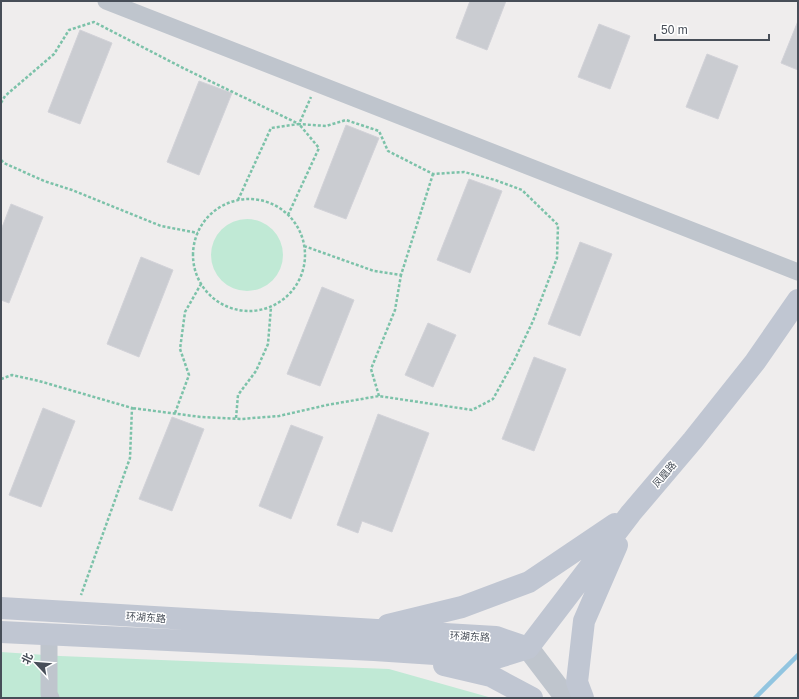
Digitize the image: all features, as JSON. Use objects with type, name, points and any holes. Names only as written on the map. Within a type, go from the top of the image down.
[{"type":"main road","name":"凤凰路","points":[[528,648],[631,513],[694,440],[755,362],[798,300]]},
{"type":"main road","points":[[363,630],[462,607],[529,582],[631,513]]},
{"type":"main road","points":[[583,698],[577,682],[584,621],[631,513]]},
{"type":"main road","name":"环湖东路","points":[[1,608],[496,638],[528,648]]},
{"type":"main road","name":"环湖东路","points":[[1,632],[374,650],[496,658],[528,648]]},
{"type":"main road","points":[[374,650],[491,676],[532,698]]},
{"type":"street","points":[[106,1],[798,272]]},
{"type":"street","points":[[49,634],[49,694],[51,698]]},
{"type":"street","points":[[528,648],[566,698]]},
{"type":"path","points":[[1,102],[5,96],[54,54],[69,30],[94,22],[185,69],[299,124],[319,148],[288,215]]},
{"type":"path","points":[[299,124],[317,84]]},
{"type":"path","points":[[1,379],[12,375],[39,381],[132,408],[201,417],[236,418],[279,416],[327,405],[379,396],[472,410],[493,399],[520,347],[557,258],[558,225],[522,190],[495,180],[464,172],[433,174],[388,151],[378,131],[346,120],[326,126],[299,124],[271,128],[238,200]]},
{"type":"path","points":[[1,160],[4,163],[44,181],[72,190],[161,226],[198,233]]},
{"type":"path","points":[[379,396],[371,370],[395,310],[401,275],[433,174]]},
{"type":"path","points":[[238,200],[256,200],[273,204],[288,215],[298,229],[304,246],[304,264],[299,281],[288,296],[271,307],[253,312],[234,310],[217,302],[203,288],[195,271],[193,251],[198,233],[207,218],[221,207],[238,200]]},
{"type":"path","points":[[304,246],[374,271],[401,275]]},
{"type":"path","points":[[175,413],[189,375],[180,349],[185,312],[201,284]]},
{"type":"path","points":[[236,418],[238,395],[256,371],[268,344],[271,307]]},
{"type":"path","points":[[76,612],[130,458],[132,408]]},
{"type":"green space","points":[[247,219],[261,222],[273,229],[280,241],[283,255],[280,269],[273,281],[261,288],[247,291],[233,288],[221,281],[214,269],[211,255],[214,241],[221,229],[233,222]]},
{"type":"green space","points":[[1,652],[60,656],[389,669],[492,698],[1,698]]},
{"type":"building","points":[[470,1],[506,1],[487,50],[456,38]]},
{"type":"building","points":[[798,21],[798,70],[781,63]]},
{"type":"building","points":[[599,24],[630,36],[610,89],[578,77]]},
{"type":"building","points":[[80,30],[112,43],[80,124],[48,112]]},
{"type":"building","points":[[707,54],[738,66],[718,119],[686,107]]},
{"type":"building","points":[[199,81],[232,93],[199,175],[167,162]]},
{"type":"building","points":[[346,125],[379,138],[346,219],[314,207]]},
{"type":"building","points":[[469,179],[502,191],[470,273],[437,260]]},
{"type":"building","points":[[11,204],[43,217],[9,303],[1,300],[1,230]]},
{"type":"building","points":[[580,242],[612,254],[580,336],[548,324]]},
{"type":"building","points":[[141,257],[173,270],[139,357],[107,344]]},
{"type":"building","points":[[322,287],[354,300],[320,386],[287,374]]},
{"type":"building","points":[[428,323],[456,335],[433,387],[405,375]]},
{"type":"building","points":[[534,357],[566,369],[534,451],[502,439]]},
{"type":"building","points":[[43,408],[75,421],[41,507],[9,495]]},
{"type":"building","points":[[378,414],[429,433],[392,532],[362,521],[358,533],[337,525]]},
{"type":"building","points":[[172,417],[204,429],[172,511],[139,499]]},
{"type":"building","points":[[291,425],[323,437],[291,519],[259,506]]},
{"type":"waterway","points":[[755,698],[798,655]]}]
